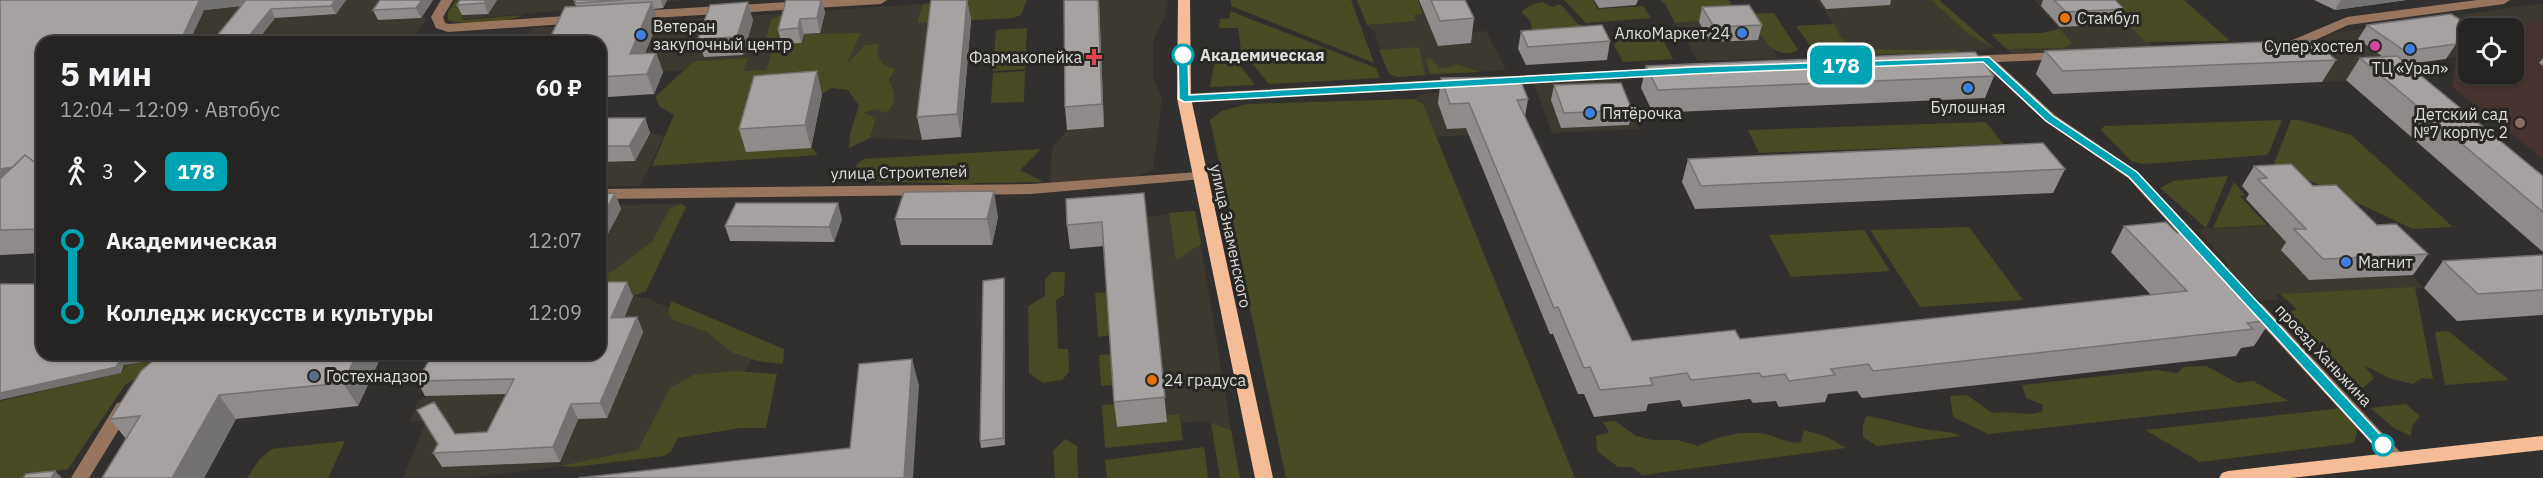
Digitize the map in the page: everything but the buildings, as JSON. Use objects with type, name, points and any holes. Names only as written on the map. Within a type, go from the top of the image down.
[{"type":"main road","name":"улица Знаменского","points":[[1184,0],[1184,99],[1198,176],[1264,478]]},
{"type":"main road","points":[[2228,478],[2543,443]]},
{"type":"street","points":[[447,0],[437,17],[440,25],[448,28],[593,18]]},
{"type":"street","points":[[628,16],[881,0]]},
{"type":"street","points":[[2278,45],[2310,39],[2326,28],[2347,21],[2504,0]]},
{"type":"street","points":[[1951,60],[2081,55]]},
{"type":"street","points":[[1986,59],[2050,118],[2133,175],[2226,275]]},
{"type":"street","points":[[1184,99],[1682,71]]},
{"type":"street","name":"улица Строителей","points":[[606,194],[1031,189],[1198,176]]},
{"type":"street","name":"проезд Ханьжина","points":[[2249,300],[2396,459]]},
{"type":"street","points":[[80,478],[131,396]]},
{"type":"shaded area","points":[[0,0],[433,0],[422,17],[427,18],[415,36],[36,36],[36,173],[0,179]]},
{"type":"shaded area","points":[[471,0],[689,0],[461,19]]},
{"type":"shaded area","points":[[1099,0],[1168,0],[1166,14],[1153,41],[1153,77],[1162,99],[1153,169],[1134,178],[1050,182],[1052,148],[1067,130],[1104,127]]},
{"type":"shaded area","points":[[1817,0],[1931,0],[1968,34],[1994,48],[1961,52],[1818,56],[1796,26],[1834,24]]},
{"type":"shaded area","points":[[2034,0],[2102,0],[2155,48],[2012,54],[1991,34],[2042,33],[2059,29]]},
{"type":"shaded area","points":[[2543,3],[2543,21],[2524,23],[2524,18],[2458,18],[2455,57],[2431,61],[2430,77],[2322,82],[2300,62],[2314,45],[2334,33]]},
{"type":"shaded area","points":[[923,4],[917,23],[935,22],[922,140],[870,138],[876,119],[863,114],[876,109],[896,69],[884,65],[877,54],[844,67],[860,33],[825,36],[820,33],[824,13],[787,13]]},
{"type":"shaded area","points":[[782,14],[771,20],[766,37],[777,37],[767,70],[743,71],[747,58],[694,61],[684,70],[606,76],[606,36],[527,36],[533,28]]},
{"type":"shaded area","points":[[1424,14],[1438,46],[1471,43],[1466,33],[1486,31],[1506,70],[1398,77],[1389,74],[1374,31],[1367,25],[1416,21],[1414,15]]},
{"type":"shaded area","points":[[1743,17],[1750,19],[1778,58],[1698,61],[1675,23]]},
{"type":"shaded area","name":"Детский сад №7 корпус 2","points":[[2543,21],[2543,159],[2452,87],[2458,39],[2458,84],[2524,84],[2524,23]]},
{"type":"shaded area","points":[[1616,79],[1639,129],[1552,133],[1534,83]]},
{"type":"shaded area","points":[[1514,88],[1530,131],[1436,137],[1423,104],[1414,99],[1425,93]]},
{"type":"shaded area","points":[[606,133],[650,133],[664,136],[640,186],[606,186]]},
{"type":"shaded area","points":[[681,204],[670,208],[652,241],[613,271],[606,273],[606,205]]},
{"type":"shaded area","points":[[1195,211],[1231,430],[1205,421],[1180,423],[1179,414],[1166,415],[1146,217]]},
{"type":"shaded area","points":[[2271,226],[2412,275],[2424,288],[2275,294],[2280,299],[2259,301],[2225,266],[2229,265],[2197,229]]},
{"type":"shaded area","points":[[606,297],[646,298],[759,346],[720,417],[712,424],[660,445],[579,464],[467,478],[403,478],[426,420],[410,422],[418,401],[426,396],[575,360],[606,360]]},
{"type":"green space","points":[[456,0],[471,0],[461,19],[465,20],[523,15],[486,23],[455,22],[448,20],[448,12]]},
{"type":"green space","points":[[959,0],[1027,0],[1021,15],[1013,18],[917,23],[923,4]]},
{"type":"green space","points":[[1231,0],[1351,0],[1374,63],[1231,6]]},
{"type":"green space","points":[[1357,0],[1418,0],[1423,14],[1414,15],[1416,21],[1367,25]]},
{"type":"green space","points":[[1564,0],[1593,0],[1598,9],[1643,6],[1651,18],[1586,23]]},
{"type":"green space","points":[[1660,0],[1728,0],[1739,14],[1774,13],[1798,50],[1782,53],[1776,50],[1764,40],[1750,19],[1743,17],[1675,23],[1665,4]]},
{"type":"green space","points":[[1931,0],[1939,0],[1994,48],[1968,34]]},
{"type":"green space","points":[[2102,0],[2184,0],[2230,41],[2146,42]]},
{"type":"green space","points":[[1542,2],[1553,7],[1560,4],[1577,23],[1593,30],[1535,42],[1530,20],[1521,12],[1531,5]]},
{"type":"green space","points":[[1230,11],[1376,68],[1380,78],[1269,84],[1241,50],[1238,28],[1219,28],[1220,19],[1230,18]]},
{"type":"green space","points":[[787,13],[804,34],[861,33],[846,65],[865,45],[879,44],[877,54],[884,65],[896,69],[889,80],[894,98],[890,109],[886,113],[876,109],[864,113],[876,118],[870,138],[849,148],[850,133],[859,106],[848,90],[831,88],[822,94],[811,147],[818,155],[652,166],[674,115],[660,107],[655,97],[694,61],[748,58],[743,71],[766,70],[777,38],[766,38],[771,19]]},
{"type":"green space","points":[[1834,24],[1841,37],[1849,43],[1862,46],[1878,49],[1961,52],[1818,56],[1796,26]]},
{"type":"green space","points":[[1027,28],[1025,69],[993,71],[996,30]]},
{"type":"green space","points":[[2059,29],[2072,43],[2065,48],[2007,49],[1991,34],[2042,33]]},
{"type":"green space","points":[[1661,36],[1673,59],[1623,62],[1614,45],[1619,38]]},
{"type":"green space","points":[[1419,47],[1425,75],[1398,77],[1389,74],[1379,50]]},
{"type":"green space","points":[[1230,52],[1255,85],[1210,87],[1216,55]]},
{"type":"green space","points":[[1426,58],[1432,59],[1439,68],[1452,67],[1456,64],[1480,72],[1430,74]]},
{"type":"green space","points":[[1025,71],[1024,102],[991,103],[993,73]]},
{"type":"green space","points":[[1414,99],[1423,104],[1575,478],[1286,478],[1210,120],[1222,111],[1247,104]]},
{"type":"green space","points":[[2282,120],[2268,155],[2143,164],[2131,161],[2101,130],[2104,126]]},
{"type":"green space","points":[[2291,120],[2300,120],[2351,135],[2453,227],[2413,229],[2274,164]]},
{"type":"green space","points":[[1986,122],[2003,144],[1759,153],[1748,130]]},
{"type":"green space","points":[[1041,149],[1020,170],[1044,182],[976,183],[958,186],[947,183],[851,181],[857,164],[864,159]]},
{"type":"green space","points":[[2228,176],[2206,228],[2160,188],[2173,181]]},
{"type":"green space","points":[[2234,182],[2245,195],[2240,196],[2267,225],[2213,228]]},
{"type":"green space","points":[[681,204],[686,207],[646,291],[633,296],[606,297],[606,273],[613,271],[652,241],[670,208]]},
{"type":"green space","points":[[1195,211],[1201,244],[1176,260],[1169,213]]},
{"type":"green space","points":[[1969,227],[2023,300],[1920,307],[1870,230]]},
{"type":"green space","points":[[1864,230],[1890,271],[1791,277],[1769,235]]},
{"type":"green space","points":[[1052,272],[1065,272],[1064,295],[1056,300],[1058,349],[1068,349],[1069,372],[1062,380],[1043,383],[1029,373],[1028,306],[1045,296],[1045,280]]},
{"type":"green space","points":[[2415,287],[2433,379],[2422,378],[2413,384],[2389,378],[2364,365],[2374,378],[2363,388],[2341,381],[2328,363],[2332,358],[2321,350],[2287,313],[2297,309],[2280,294]]},
{"type":"green space","points":[[1108,292],[1111,335],[1098,337],[1095,293]]},
{"type":"green space","points":[[671,301],[784,349],[783,364],[758,361],[731,352],[707,332],[673,320],[668,313]]},
{"type":"green space","points":[[2448,331],[2509,380],[2445,385],[2435,332]]},
{"type":"green space","points":[[1112,354],[1114,385],[1101,386],[1099,355]]},
{"type":"green space","points":[[165,360],[125,385],[68,469],[32,475],[27,478],[0,478],[0,401],[121,373],[126,365]]},
{"type":"green space","points":[[2206,366],[2238,383],[2253,381],[2289,401],[1988,434],[1953,417],[1950,396],[1967,395],[1992,413],[2035,413],[2042,412],[2043,405],[2026,398],[2022,385],[2156,370],[2177,373],[2183,367]]},
{"type":"green space","points":[[735,371],[777,374],[766,428],[741,428],[678,438],[671,451],[664,456],[575,467],[560,466],[638,450],[670,388],[693,375]]},
{"type":"green space","points":[[1115,404],[1117,427],[1166,422],[1166,415],[1179,414],[1183,440],[1105,448],[1102,405]]},
{"type":"green space","points":[[2406,404],[2420,416],[2412,426],[2411,436],[2394,428],[2370,408]]},
{"type":"green space","points":[[2343,408],[2356,424],[2357,432],[2353,443],[2200,462],[2145,430]]},
{"type":"green space","points":[[1867,416],[1961,436],[1877,446],[1863,437],[1863,424]]},
{"type":"green space","points":[[1615,421],[1636,436],[1653,440],[1678,440],[1698,446],[1722,437],[1748,433],[1764,434],[1796,443],[1801,442],[1804,430],[1827,437],[1846,448],[1642,475],[1632,467],[1618,467],[1597,451],[1596,436],[1609,432],[1603,422]]},
{"type":"green space","points":[[1211,423],[1231,430],[1240,478],[1220,478]]},
{"type":"green space","points":[[1065,439],[1077,446],[1078,478],[1055,478],[1053,451]]},
{"type":"green space","points":[[345,441],[328,478],[247,478],[259,460],[272,449]]},
{"type":"green space","points":[[1204,447],[1208,478],[1107,478],[1105,460]]},
{"type":"bus line","name":"178","points":[[1183,55],[1184,99],[1692,70],[1986,59],[2050,118],[2133,175],[2383,445]]},
{"type":"place","name":"Стамбул","points":[[2065,18]]},
{"type":"place","name":"АлкоМаркет 24","points":[[1742,33]]},
{"type":"place","name":"Ветеран закупочный центр","points":[[641,35]]},
{"type":"place","name":"Супер хостел","points":[[2375,46]]},
{"type":"place","name":"ТЦ «Урал»","points":[[2410,49]]},
{"type":"place","name":"Академическая","points":[[1183,55]]},
{"type":"place","name":"Фармакопейка","points":[[1094,57]]},
{"type":"place","name":"Булошная","points":[[1968,88]]},
{"type":"place","name":"Пятёрочка","points":[[1590,113]]},
{"type":"place","name":"Детский сад №7 корпус 2","points":[[2520,123]]},
{"type":"place","name":"Магнит","points":[[2346,262]]},
{"type":"place","name":"Гостехнадзор","points":[[314,376]]},
{"type":"place","name":"24 градуса","points":[[1152,380]]}]
